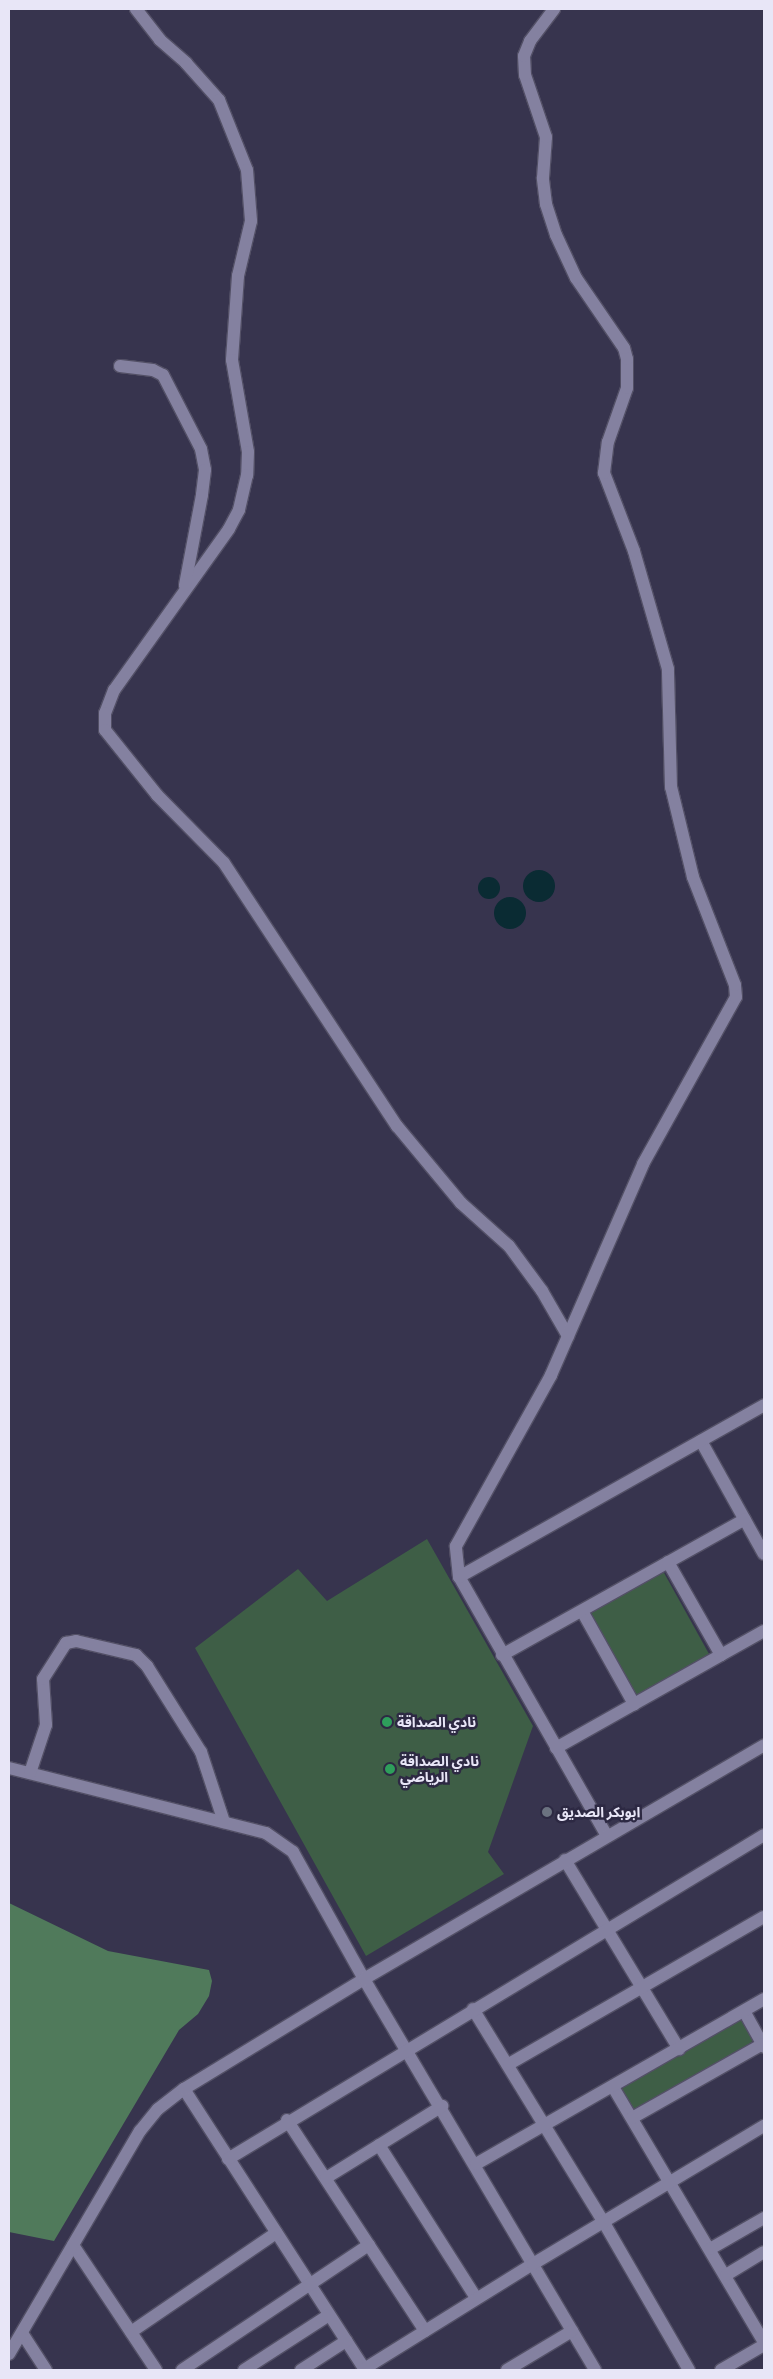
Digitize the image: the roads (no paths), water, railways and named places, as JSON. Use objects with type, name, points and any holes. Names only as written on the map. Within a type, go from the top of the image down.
[{"type":"street","points":[[136,9],[160,40],[186,63],[219,100],[240,146],[250,198],[251,221],[238,276],[232,360],[248,452],[244,492],[228,529],[184,588],[114,690],[105,713],[106,735],[157,795],[224,864],[397,1126],[461,1203],[509,1246],[542,1291],[568,1336]]},
{"type":"street","points":[[554,9],[530,41],[524,56],[525,75],[546,138],[546,204],[556,235],[576,278],[620,342],[627,359],[627,388],[608,442],[604,472],[634,551],[668,669],[668,772],[693,877],[736,991],[732,1008],[640,1171],[551,1375],[456,1546],[459,1578],[607,1836]]},
{"type":"street","points":[[120,366],[152,370],[163,376],[201,449],[205,470],[202,495],[184,588]]},
{"type":"street","points":[[459,1578],[764,1405]]},
{"type":"street","points":[[701,1441],[764,1554]]},
{"type":"street","points":[[502,1655],[745,1519]]},
{"type":"street","points":[[668,1562],[721,1655]]},
{"type":"street","points":[[582,1611],[634,1704]]},
{"type":"street","points":[[556,1748],[764,1631]]},
{"type":"street","points":[[30,1773],[46,1725],[43,1679],[66,1643],[76,1642],[136,1655],[147,1666],[201,1752],[224,1822]]},
{"type":"street","points":[[9,2354],[140,2131],[158,2109],[184,2089],[364,1979],[764,1745]]},
{"type":"street","points":[[9,1768],[266,1833],[282,1841],[293,1852],[364,1979],[442,2106],[595,2370]]},
{"type":"street","points":[[228,2159],[287,2120],[764,1835]]},
{"type":"street","points":[[565,1860],[679,2049]]},
{"type":"street","points":[[509,2064],[764,1917]]},
{"type":"street","points":[[476,2164],[546,2126],[764,1999]]},
{"type":"street","points":[[473,2009],[509,2064],[603,2221],[689,2370]]},
{"type":"street","points":[[632,2118],[764,2045],[744,2011]]},
{"type":"street","points":[[613,2087],[726,2275],[764,2343],[721,2370]]},
{"type":"street","points":[[184,2089],[346,2341],[361,2369],[603,2221],[764,2126]]},
{"type":"street","points":[[326,2178],[442,2106]]},
{"type":"street","points":[[287,2120],[425,2331]]},
{"type":"street","points":[[379,2145],[476,2298]]},
{"type":"street","points":[[710,2249],[764,2218]]},
{"type":"street","points":[[131,2332],[276,2233]]},
{"type":"street","points":[[73,2245],[156,2370]]},
{"type":"street","points":[[182,2370],[369,2245]]},
{"type":"street","points":[[726,2275],[764,2252]]},
{"type":"street","points":[[244,2370],[329,2315]]},
{"type":"street","points":[[508,2370],[572,2330]]},
{"type":"street","points":[[22,2333],[46,2370]]},
{"type":"street","points":[[301,2370],[346,2341]]},
{"type":"water","points":[[539,870],[551,874],[555,886],[551,898],[539,902],[527,898],[523,886],[527,874]]},
{"type":"water","points":[[489,877],[497,880],[500,888],[497,896],[489,899],[481,896],[478,888],[481,880]]},
{"type":"water","points":[[510,897],[522,901],[526,913],[522,925],[510,929],[498,925],[494,913],[498,901]]},
{"type":"place","name":"نادي الصداقة","points":[[387,1722]]},
{"type":"place","name":"نادي الصداقة الرياضي","points":[[390,1769]]},
{"type":"place","name":"ابوبكر الصديق","points":[[547,1812]]}]
